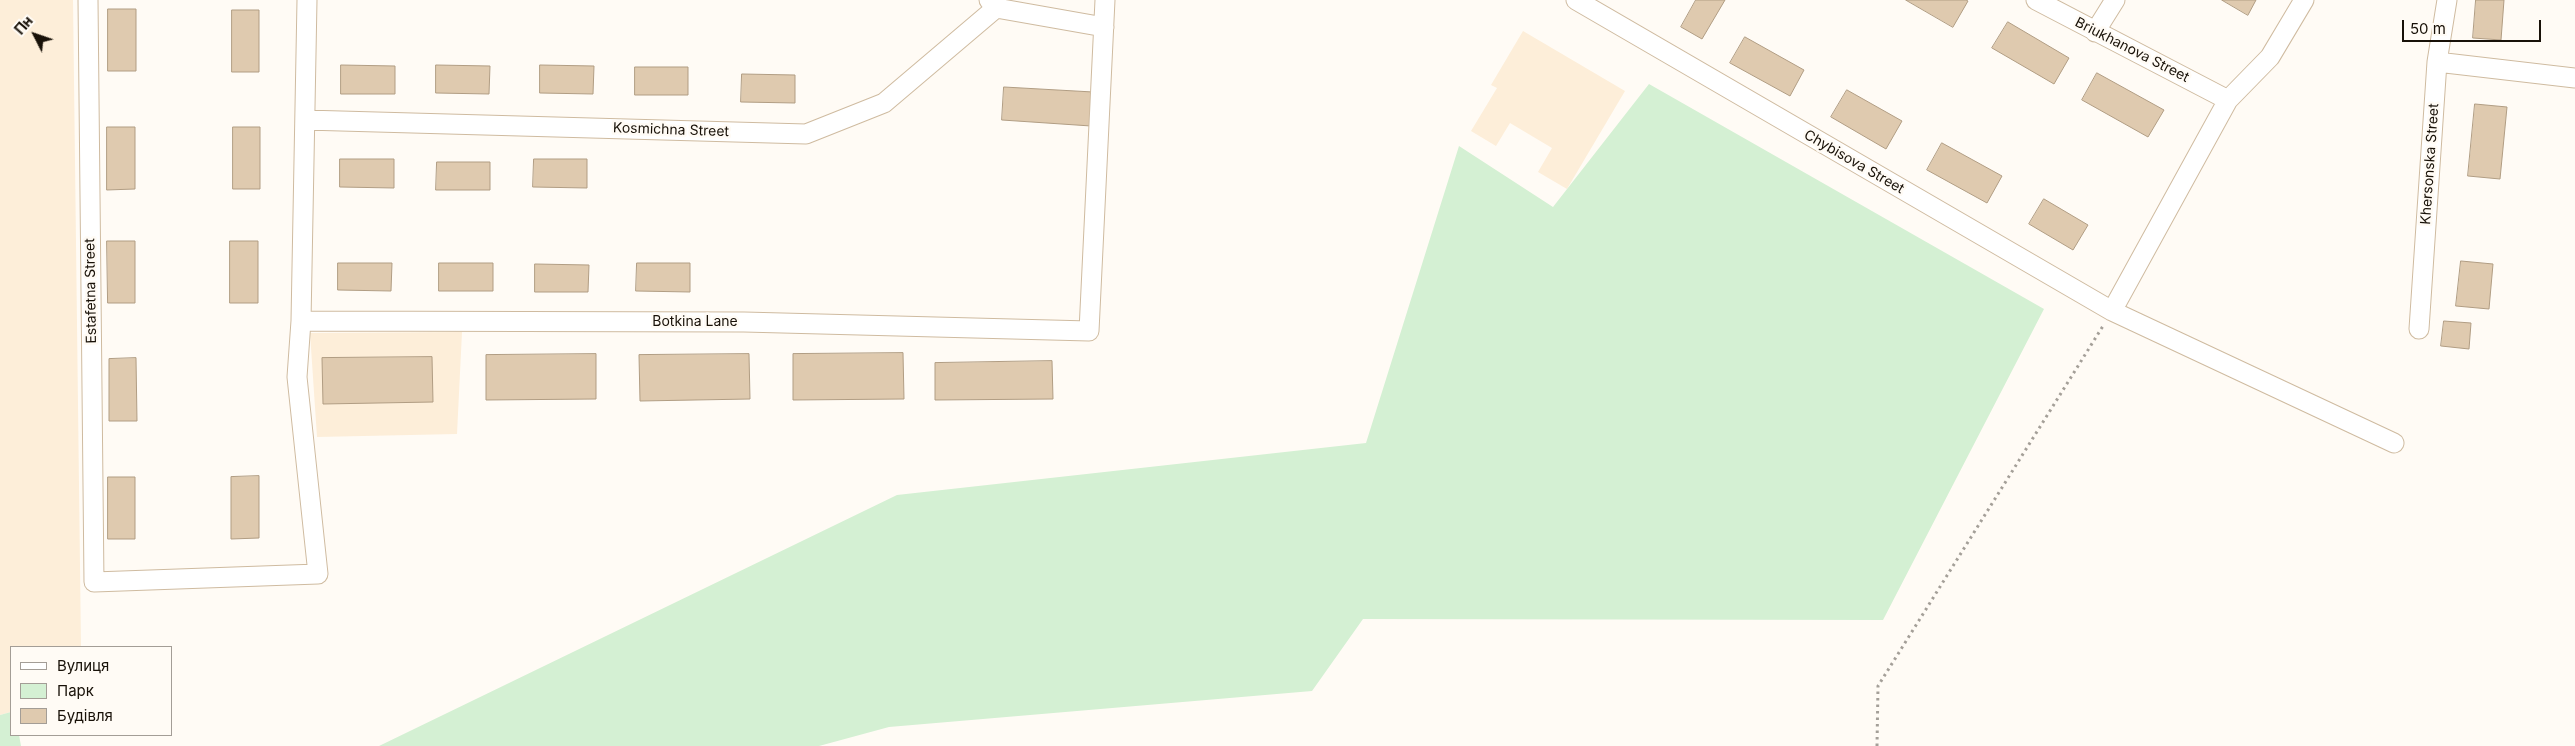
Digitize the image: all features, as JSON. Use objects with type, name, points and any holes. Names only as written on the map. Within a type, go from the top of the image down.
[{"type":"street","name":"Estafetna Street","points":[[88,0],[94,582],[318,574],[297,377],[300,321]]},
{"type":"street","points":[[300,321],[307,0]]},
{"type":"street","points":[[993,4],[1104,27],[1105,0]]},
{"type":"street","name":"Chybisova Street","points":[[1576,0],[1600,6],[2112,311],[2394,443]]},
{"type":"street","name":"Briukhanova Street","points":[[2036,0],[2228,100]]},
{"type":"street","points":[[2095,32],[2115,0]]},
{"type":"street","points":[[2112,311],[2228,100],[2270,57],[2304,0]]},
{"type":"street","name":"Khersonska Street","points":[[2419,329],[2437,62],[2447,0]]},
{"type":"street","name":"Kosmichna Street","points":[[304,120],[806,134],[884,103],[993,4]]},
{"type":"street","name":"Botkina Lane","points":[[300,321],[744,322],[1089,330],[1104,27]]},
{"type":"street","points":[[2437,62],[2575,78]]},
{"type":"path","points":[[1877,746],[1878,686],[2112,311]]},
{"type":"shaded area","points":[[0,0],[73,0],[81,646],[10,646],[10,712],[0,715]]},
{"type":"shaded area","points":[[1523,31],[1625,91],[1567,189],[1538,172],[1552,148],[1510,123],[1496,146],[1471,131],[1497,88],[1491,85]]},
{"type":"shaded area","points":[[462,332],[457,434],[317,437],[310,333]]},
{"type":"green space","points":[[1649,84],[2044,309],[1883,620],[1363,619],[1312,691],[889,727],[819,746],[379,746],[897,495],[1366,443],[1459,146],[1553,207]]},
{"type":"green space","points":[[10,712],[10,736],[19,736],[21,746],[0,746],[0,715]]},
{"type":"building","points":[[1696,0],[1725,0],[1702,39],[1681,27]]},
{"type":"building","points":[[1906,0],[1966,0],[1968,1],[1953,27]]},
{"type":"building","points":[[2222,0],[2256,0],[2248,15]]},
{"type":"building","points":[[2476,0],[2504,0],[2501,40],[2473,38]]},
{"type":"building","points":[[108,9],[136,9],[136,71],[108,71]]},
{"type":"building","points":[[232,10],[259,10],[259,72],[232,72]]},
{"type":"building","points":[[2008,22],[2069,58],[2054,84],[1992,48]]},
{"type":"building","points":[[1745,37],[1804,70],[1790,96],[1730,63]]},
{"type":"building","points":[[341,65],[395,66],[395,94],[341,94]]},
{"type":"building","points":[[436,65],[490,66],[489,94],[436,93]]},
{"type":"building","points":[[540,65],[594,66],[593,94],[540,93]]},
{"type":"building","points":[[635,67],[688,67],[688,95],[635,95]]},
{"type":"building","points":[[2097,73],[2164,110],[2148,137],[2082,100]]},
{"type":"building","points":[[742,74],[795,75],[795,103],[741,102]]},
{"type":"building","points":[[1004,87],[1093,92],[1091,126],[1002,120]]},
{"type":"building","points":[[1847,90],[1902,121],[1886,149],[1831,117]]},
{"type":"building","points":[[2475,104],[2507,107],[2500,179],[2468,176]]},
{"type":"building","points":[[107,127],[135,127],[135,189],[107,190]]},
{"type":"building","points":[[233,127],[260,127],[260,189],[233,189]]},
{"type":"building","points":[[1942,143],[2002,176],[1987,203],[1927,170]]},
{"type":"building","points":[[340,159],[394,159],[394,188],[340,187]]},
{"type":"building","points":[[534,159],[587,159],[587,188],[533,187]]},
{"type":"building","points":[[437,162],[490,162],[490,190],[436,190]]},
{"type":"building","points":[[2044,199],[2088,225],[2073,250],[2029,224]]},
{"type":"building","points":[[107,241],[135,241],[135,303],[108,303]]},
{"type":"building","points":[[230,241],[258,241],[258,303],[230,303]]},
{"type":"building","points":[[2461,261],[2493,264],[2489,309],[2456,306]]},
{"type":"building","points":[[338,263],[392,263],[391,291],[338,290]]},
{"type":"building","points":[[439,263],[493,263],[493,291],[439,291]]},
{"type":"building","points":[[637,263],[690,263],[690,292],[636,291]]},
{"type":"building","points":[[535,264],[589,265],[588,292],[535,292]]},
{"type":"building","points":[[2444,321],[2471,323],[2469,349],[2441,346]]},
{"type":"building","points":[[903,353],[904,399],[793,400],[793,354]]},
{"type":"building","points":[[596,354],[596,399],[486,400],[486,355]]},
{"type":"building","points":[[749,354],[750,399],[640,401],[639,355]]},
{"type":"building","points":[[432,357],[433,402],[323,404],[322,358]]},
{"type":"building","points":[[136,358],[137,421],[109,421],[109,359]]},
{"type":"building","points":[[1052,361],[1053,399],[935,400],[935,363]]},
{"type":"building","points":[[259,476],[259,538],[231,539],[231,477]]},
{"type":"building","points":[[108,477],[135,477],[135,539],[108,539]]}]
